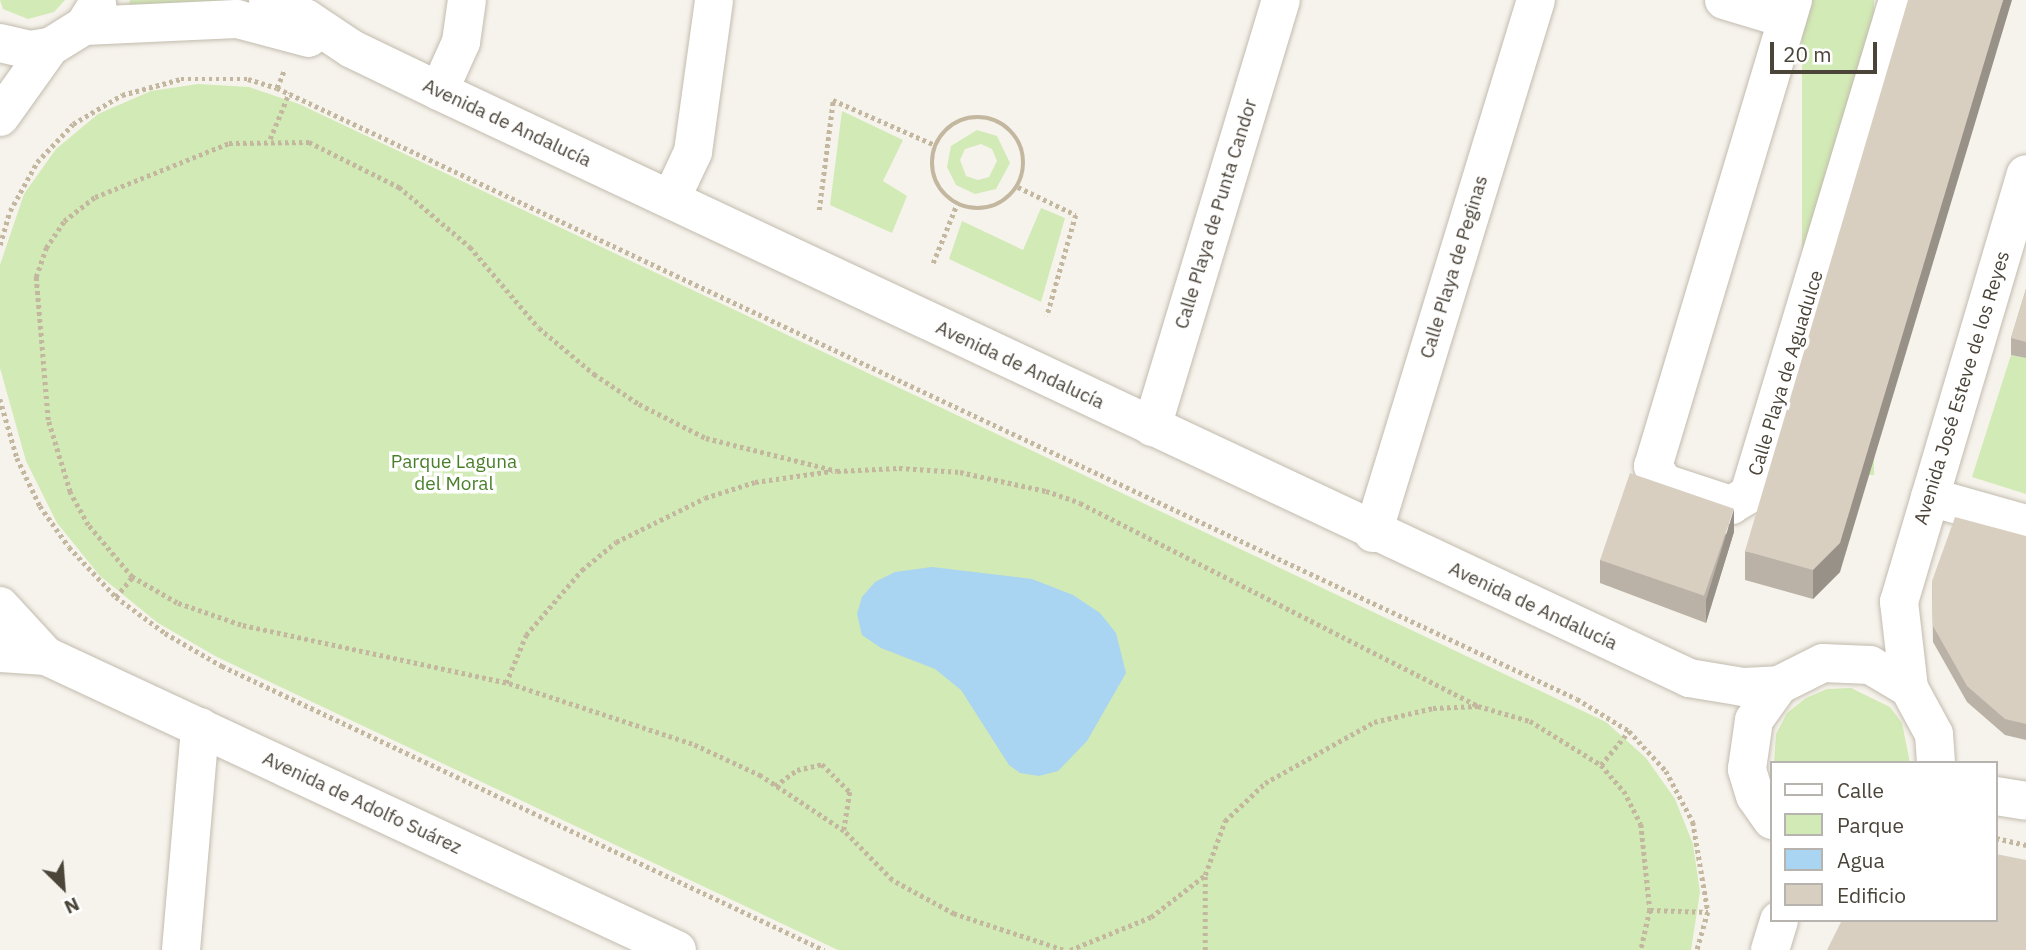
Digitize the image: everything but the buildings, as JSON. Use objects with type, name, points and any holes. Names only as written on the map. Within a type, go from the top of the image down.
[{"type":"street","name":"Avenida de Andalucía","points":[[268,0],[307,19],[352,49],[439,91],[1373,533],[1689,678],[1743,687],[1779,685]]},
{"type":"street","points":[[439,91],[461,42],[467,0]]},
{"type":"street","points":[[671,199],[693,152],[714,0]]},
{"type":"street","name":"Calle Playa de Punta Candor","points":[[1152,427],[1280,0]]},
{"type":"street","name":"Calle Playa de Peginas","points":[[1373,533],[1535,0]]},
{"type":"street","points":[[1724,0],[1790,9]]},
{"type":"street","name":"Calle Playa de Aguadulce","points":[[1790,9],[1653,466],[1664,483],[1731,505],[1749,494],[1898,0]]},
{"type":"street","name":"Avenida de Andalucía","points":[[91,13],[237,19],[352,49]]},
{"type":"street","points":[[0,117],[50,47],[91,13]]},
{"type":"street","points":[[0,43],[30,50],[50,47]]},
{"type":"street","name":"Avenida José Esteve de los Reyes","points":[[1909,688],[1899,602],[2026,174]]},
{"type":"street","points":[[1930,497],[2026,524]]},
{"type":"street","name":"Avenida José Esteve de los Reyes","points":[[1848,661],[1899,602]]},
{"type":"street","name":"Avenida de Adolfo Suárez","points":[[0,606],[46,656]]},
{"type":"street","name":"Avenida de Adolfo Suárez","points":[[0,653],[46,656],[666,947]]},
{"type":"street","points":[[1770,819],[1755,796],[1747,769],[1748,741],[1754,720],[1779,685],[1823,663],[1848,661],[1880,670],[1909,688],[1935,748],[1962,761]]},
{"type":"street","name":"Avenida de Andalucía","points":[[1689,678],[1729,715],[1748,741]]},
{"type":"street","points":[[181,950],[200,727]]},
{"type":"street","points":[[1770,950],[1778,922]]},
{"type":"path","points":[[0,245],[10,211],[37,162],[73,124],[122,95],[181,79],[248,79],[289,93],[1577,699],[1629,731],[1666,771],[1693,822],[1708,912],[1697,950]]},
{"type":"path","points":[[270,139],[289,93]]},
{"type":"path","points":[[819,210],[833,100],[935,145]]},
{"type":"path","points":[[969,117],[999,121],[1012,130],[1024,157],[1018,187],[994,206],[979,209],[957,204],[939,189],[933,175],[935,145],[943,132],[969,117]]},
{"type":"path","points":[[837,471],[706,438],[639,404],[539,328],[470,247],[399,187],[309,142],[270,139],[229,143],[95,197],[64,221],[46,248],[36,277],[44,392],[58,462],[88,525],[132,578],[177,603],[241,625],[506,683],[692,744],[775,786],[845,831],[892,880],[954,914],[1063,950]]},
{"type":"path","points":[[1018,187],[1076,215],[1047,316]]},
{"type":"path","points":[[933,263],[957,204]]},
{"type":"path","points":[[0,399],[17,458],[40,506],[69,547],[116,597],[165,633],[222,666],[824,950]]},
{"type":"path","points":[[506,683],[527,635],[582,570],[616,542],[705,498],[743,486],[837,471],[899,468],[960,472],[1012,481],[1080,503],[1478,706],[1530,721],[1601,765],[1624,791],[1641,824],[1650,910],[1640,950]]},
{"type":"path","points":[[116,597],[132,578]]},
{"type":"path","points":[[1205,950],[1205,875],[1225,821],[1265,783],[1374,722],[1433,708],[1478,706]]},
{"type":"path","points":[[1601,765],[1629,731]]},
{"type":"path","points":[[775,786],[797,770],[822,764],[850,792],[845,831]]},
{"type":"path","points":[[1998,838],[2026,845]]},
{"type":"path","points":[[1070,950],[1151,917],[1205,875]]},
{"type":"path","points":[[1650,910],[1708,912]]},
{"type":"green space","points":[[0,0],[65,0],[54,12],[28,19],[3,9]]},
{"type":"green space","points":[[130,0],[233,0],[129,6]]},
{"type":"green space","points":[[1802,0],[1874,0],[1874,475],[1802,475]]},
{"type":"green space","name":"Parque Laguna del Moral","points":[[198,84],[249,87],[299,104],[1606,722],[1646,758],[1675,799],[1693,844],[1700,892],[1691,950],[838,950],[217,657],[158,623],[100,576],[57,523],[26,461],[0,368],[0,265],[24,194],[56,149],[98,114],[151,91]]},
{"type":"green space","points":[[842,111],[903,140],[883,181],[907,196],[892,233],[830,205]]},
{"type":"green space","points":[[977,130],[997,136],[1010,163],[996,189],[975,194],[956,185],[947,167],[951,146]],"holes":[[[981,144],[992,149],[997,161],[989,177],[978,180],[966,176],[960,160],[965,149]]]},
{"type":"green space","points":[[1041,208],[1065,218],[1041,302],[949,259],[962,221],[1023,250]]},
{"type":"green space","points":[[2011,355],[2026,358],[2026,494],[1972,477]]},
{"type":"green space","points":[[1851,688],[1890,707],[1902,723],[1910,761],[1774,761],[1776,734],[1787,713],[1806,698],[1827,689]]},
{"type":"water","points":[[932,567],[1032,579],[1073,595],[1100,613],[1116,633],[1126,673],[1087,741],[1058,771],[1039,776],[1020,773],[1009,765],[961,690],[935,669],[881,648],[862,635],[857,614],[862,597],[875,582],[895,572]]}]
